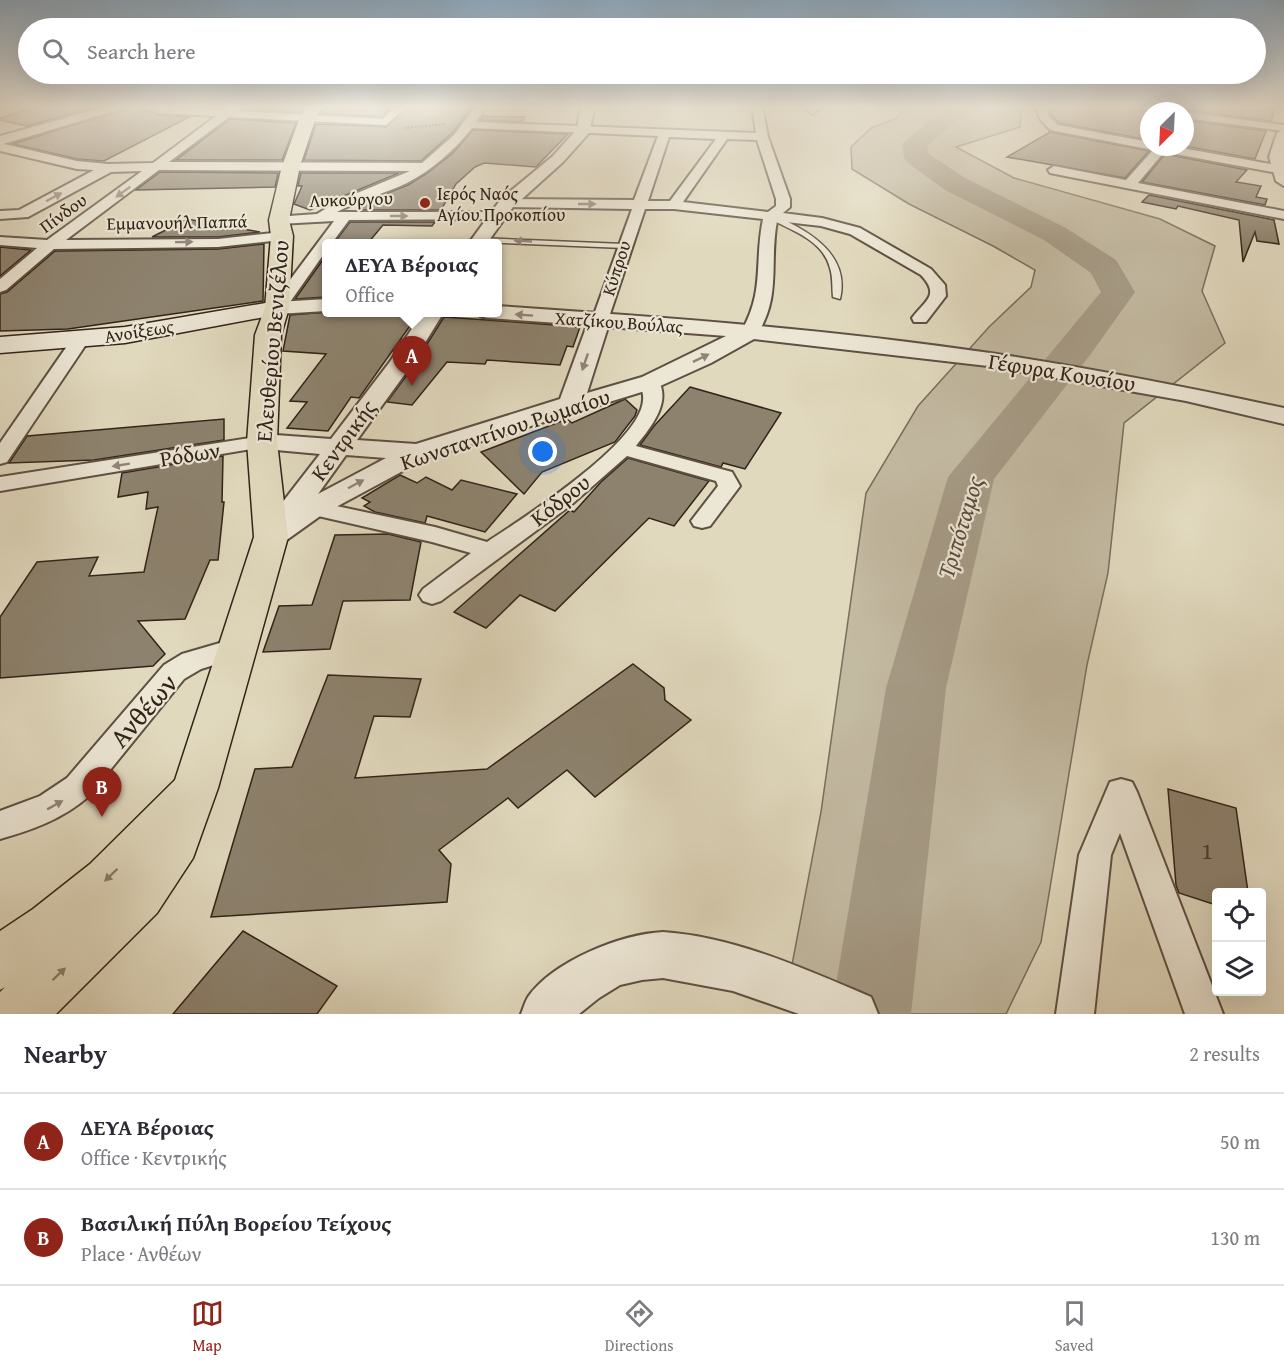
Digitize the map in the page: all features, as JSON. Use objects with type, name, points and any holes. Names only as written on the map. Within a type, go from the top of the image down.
[{"type":"main road","name":"Ελευθερίου Βενιζέλου","points":[[17,1014],[139,896],[176,843],[195,788],[271,537],[262,442],[268,335],[277,308],[280,228],[291,166],[296,153]]},
{"type":"main road","name":"Ανοίξεως","points":[[0,345],[80,340],[277,308]]},
{"type":"main road","name":"Ελευθερίου Βενιζέλου","points":[[0,963],[51,927],[107,880],[195,788]]},
{"type":"street","points":[[27,153],[77,165],[108,168],[159,166],[425,167]]},
{"type":"street","name":"Πίνδου","points":[[0,287],[50,245],[176,153]]},
{"type":"street","points":[[320,217],[339,204],[404,179],[425,167],[440,153]]},
{"type":"street","points":[[481,239],[507,203],[563,153]]},
{"type":"street","name":"Κύπρου","points":[[571,404],[657,153]]},
{"type":"street","points":[[674,206],[711,153]]},
{"type":"street","points":[[750,332],[758,321],[766,298],[768,268],[766,232],[771,216],[783,207],[783,199],[768,153]]},
{"type":"street","points":[[1194,155],[1281,175],[1277,153]]},
{"type":"street","points":[[1129,185],[1154,156]]},
{"type":"street","points":[[0,214],[10,216],[23,213],[108,168]]},
{"type":"street","points":[[1054,170],[1284,215]]},
{"type":"street","points":[[507,203],[674,206],[842,226],[926,272],[938,282],[939,290],[935,302],[920,318]]},
{"type":"street","points":[[328,239],[345,216]]},
{"type":"street","name":"Λυκούργου","points":[[280,228],[320,217],[497,216]]},
{"type":"street","name":"Εμμανουήλ Παππά","points":[[0,241],[50,245],[208,243],[280,228]]},
{"type":"street","points":[[277,308],[322,247]]},
{"type":"street","points":[[277,308],[322,305]]},
{"type":"street","name":"Χατζίκου Βούλας","points":[[502,313],[864,342]]},
{"type":"street","name":"Κεντρικής","points":[[271,537],[339,448],[431,317]]},
{"type":"street","name":"Κωνσταντίνου Ρωμαίου","points":[[271,537],[313,508],[418,452],[650,382],[703,358],[750,332]]},
{"type":"street","points":[[0,458],[80,340]]},
{"type":"street","name":"Γέφυρα Κουσίου","points":[[864,342],[1071,372],[1284,416]]},
{"type":"street","name":"Κόδρου","points":[[432,595],[490,551],[556,507],[623,449],[653,408],[654,389],[650,382]]},
{"type":"street","name":"Ρόδων","points":[[0,484],[262,442],[418,452]]},
{"type":"street","points":[[623,449],[724,477],[729,486],[702,521]]},
{"type":"street","points":[[313,508],[435,535],[490,551]]},
{"type":"street","name":"Ανθέων","points":[[0,825],[24,818],[64,799],[78,787],[182,665],[237,648]]},
{"type":"street","points":[[1075,1014],[1095,855],[1121,792],[1204,1014]]},
{"type":"street","points":[[545,1014],[558,999],[588,976],[621,962],[660,954],[716,963],[773,979],[854,1014]]},
{"type":"lane","points":[[771,216],[808,235],[817,243],[833,263],[837,297]]},
{"type":"lane","points":[[502,243],[624,246]]},
{"type":"shaded area","points":[[851,153],[968,153],[1014,178],[1160,219],[1215,246],[1202,291],[1225,343],[1124,423],[1108,573],[1087,665],[1041,942],[1006,1014],[902,1014],[791,970],[821,812],[866,493],[918,406],[989,327],[1031,287],[1035,270],[909,204],[852,169]]},
{"type":"building","points":[[53,153],[119,153],[104,161],[77,159]]},
{"type":"building","points":[[185,153],[285,153],[282,160],[176,160]]},
{"type":"building","points":[[306,153],[430,153],[421,161],[304,160]]},
{"type":"building","points":[[549,153],[536,167],[484,163],[475,167],[456,184],[441,210],[359,210],[365,202],[408,185],[452,154]]},
{"type":"building","points":[[1013,153],[1140,153],[1140,156],[1145,156],[1125,178],[1007,157]]},
{"type":"building","points":[[1224,153],[1257,153],[1255,159]]},
{"type":"building","points":[[1163,156],[1175,156],[1247,170],[1236,182],[1261,186],[1256,197],[1267,199],[1265,205],[1142,182]]},
{"type":"building","points":[[160,172],[278,173],[275,187],[136,190]]},
{"type":"building","points":[[301,173],[399,173],[310,210],[294,204],[302,186],[298,186]]},
{"type":"building","points":[[1149,195],[1274,220],[1279,244],[1257,241],[1255,232],[1243,262],[1239,220],[1178,206],[1176,209],[1142,202]]},
{"type":"building","points":[[187,219],[260,232],[218,237],[152,237]]},
{"type":"building","points":[[350,222],[435,222],[432,226],[383,225],[371,239],[337,239]]},
{"type":"building","points":[[264,244],[263,301],[68,329],[0,331],[0,294],[7,292],[55,251],[218,249]]},
{"type":"building","points":[[0,247],[31,250],[0,276]]},
{"type":"building","points":[[322,261],[322,297],[295,299]]},
{"type":"building","points":[[322,312],[322,317],[416,317],[359,398],[351,397],[328,431],[287,428],[307,402],[290,401],[326,354],[283,351],[290,315]]},
{"type":"building","points":[[444,317],[580,327],[573,347],[567,346],[560,365],[487,360],[485,364],[447,362],[412,405],[387,402],[412,368]]},
{"type":"building","points":[[690,387],[781,413],[745,469],[723,463],[721,467],[640,445],[654,426]]},
{"type":"building","points":[[625,399],[637,410],[615,442],[542,472],[524,494],[481,452],[567,419],[572,423]]},
{"type":"building","points":[[224,419],[224,440],[94,460],[9,463],[27,436]]},
{"type":"building","points":[[223,456],[222,502],[224,502],[218,560],[210,560],[185,619],[138,621],[165,654],[153,666],[0,678],[0,617],[37,562],[98,557],[89,576],[144,572],[158,507],[146,509],[148,492],[118,497],[122,473]]},
{"type":"building","points":[[628,458],[709,481],[674,526],[649,518],[555,611],[520,595],[486,628],[454,612],[570,510],[574,512],[601,482]]},
{"type":"building","points":[[400,475],[417,483],[426,477],[452,490],[461,480],[517,494],[485,532],[427,516],[425,523],[375,512],[364,506],[370,502],[362,498]]},
{"type":"building","points":[[388,534],[421,542],[410,600],[343,601],[330,649],[263,652],[279,606],[312,605],[335,535]]},
{"type":"building","points":[[633,664],[664,688],[665,700],[691,720],[595,797],[567,770],[518,808],[508,798],[439,850],[451,864],[447,902],[211,917],[255,769],[292,767],[328,675],[421,679],[410,717],[374,716],[355,778],[487,769]]},
{"type":"building","points":[[1168,789],[1236,808],[1247,888],[1212,888],[1212,904],[1179,893],[1176,885]]},
{"type":"building","points":[[243,931],[337,986],[317,1014],[173,1014]]},
{"type":"waterway","name":"Τριπόταμος","points":[[871,1014],[916,688],[971,477],[1077,347],[1118,292],[1104,267],[1055,234],[955,184],[917,158],[916,153]]},
{"type":"place","name":"Ιερός Ναός Αγίου Προκοπίου","points":[[425,203]]},
{"type":"place","name":"ΔΕΥΑ Βέροιας","points":[[412,386]]},
{"type":"place","name":"Βασιλική Πύλη Βορείου Τείχους","points":[[102,817]]}]
